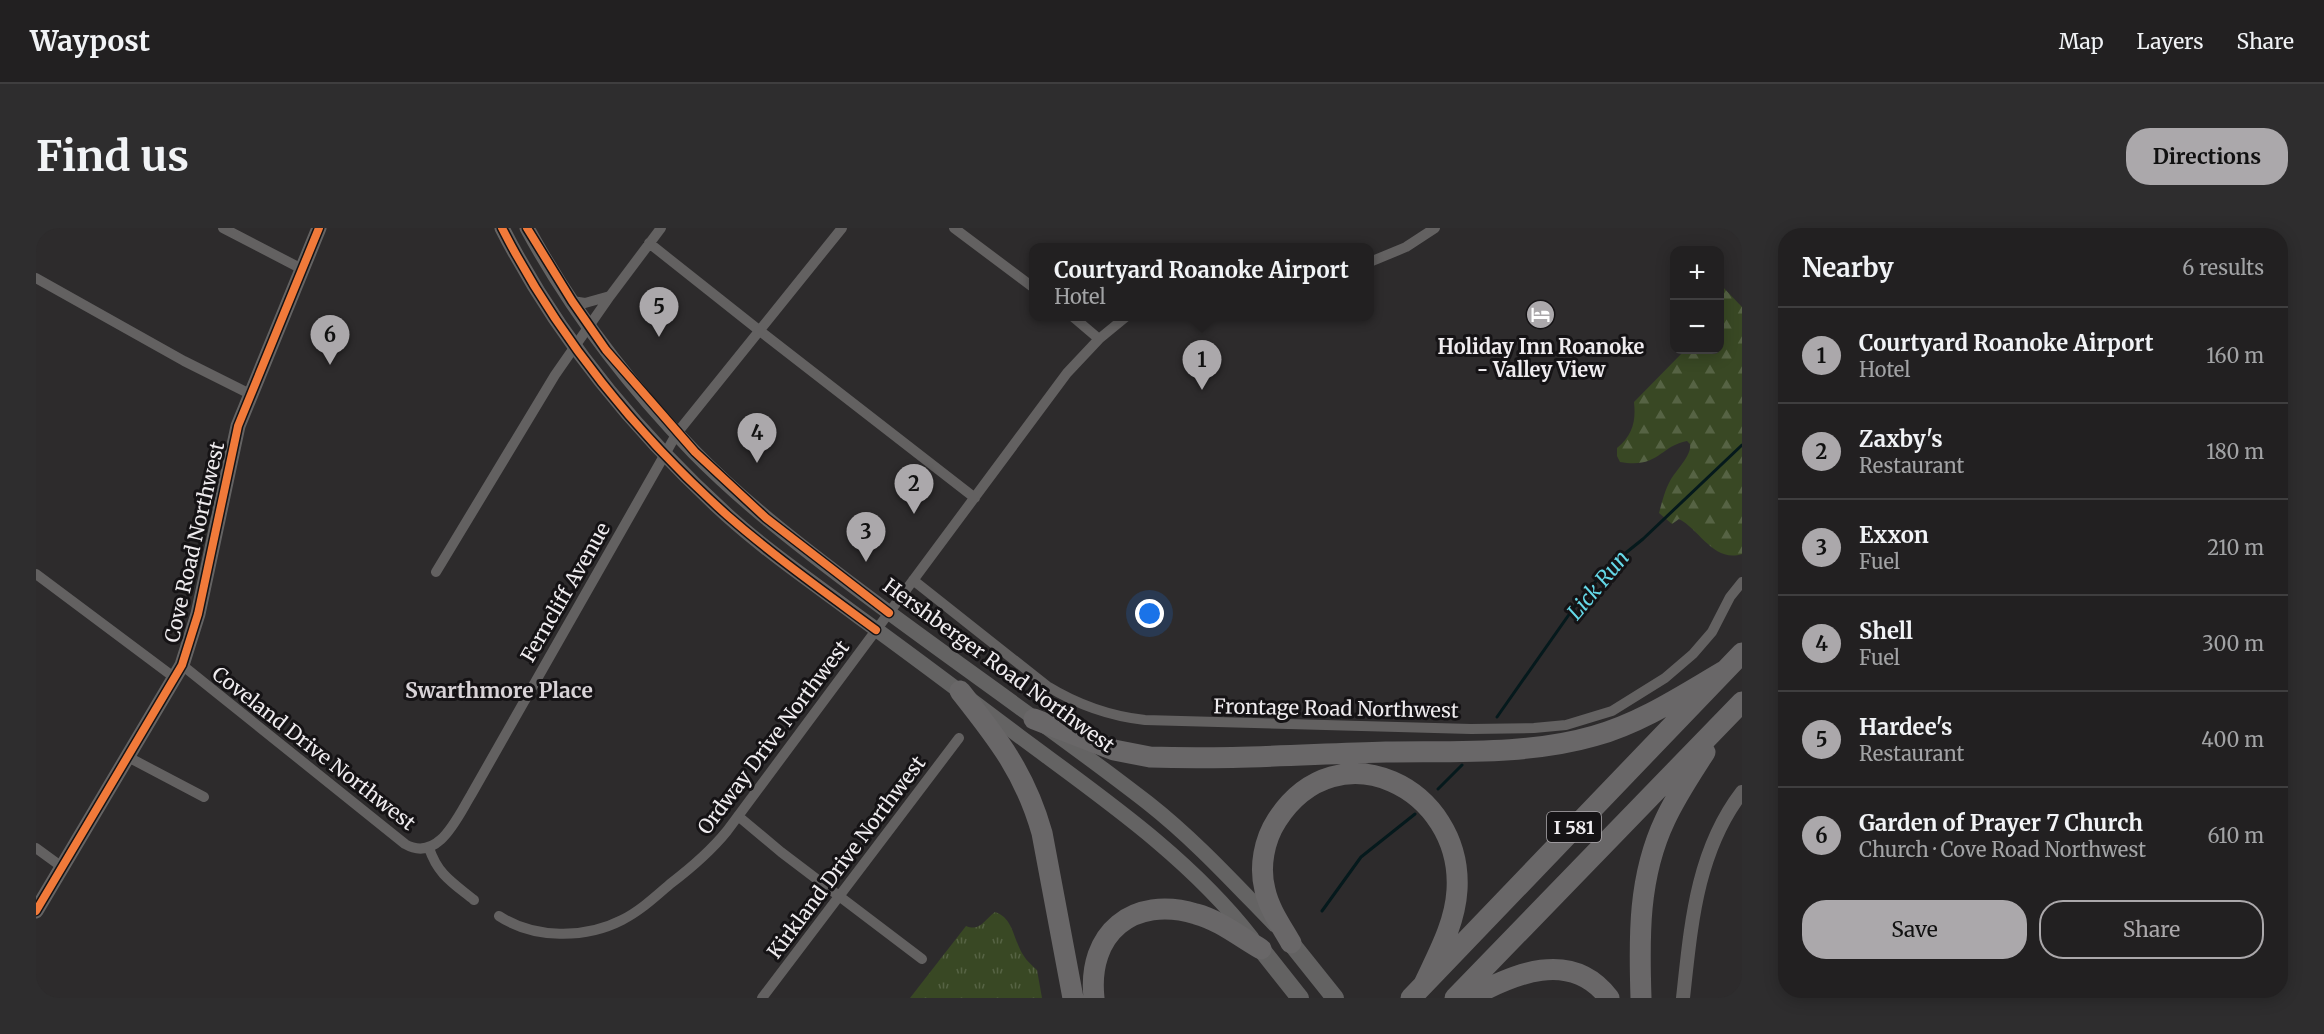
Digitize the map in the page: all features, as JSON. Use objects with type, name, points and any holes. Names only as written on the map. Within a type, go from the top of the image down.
[{"type":"highway","name":"I 581","points":[[1417,991],[1742,653]]},
{"type":"highway","points":[[1034,719],[1114,750],[1158,757],[1543,747],[1595,736],[1618,728],[1645,716],[1724,671]]},
{"type":"highway","points":[[960,691],[1009,755],[1026,786],[1036,811],[1047,855],[1073,998]]},
{"type":"highway","name":"I 581","points":[[1455,998],[1742,702]]},
{"type":"highway","points":[[1641,998],[1640,917],[1648,868],[1675,801],[1726,718]]},
{"type":"highway","points":[[1291,944],[1265,891],[1264,852],[1274,826],[1294,799],[1314,784],[1356,773],[1378,776],[1405,787],[1428,806],[1444,830],[1455,862],[1457,885],[1448,932],[1417,991]]},
{"type":"highway","points":[[1094,998],[1095,963],[1104,940],[1119,923],[1140,912],[1165,908],[1197,914],[1212,919],[1261,950]]},
{"type":"highway","points":[[1469,998],[1513,976],[1549,969],[1583,976],[1609,998]]},
{"type":"main road","name":"Cove Road Northwest","points":[[36,911],[178,672],[198,614],[238,426],[319,228]]},
{"type":"main road","points":[[502,228],[533,284],[575,346],[634,420],[690,480],[746,531],[787,564],[960,691],[1171,853],[1229,911],[1300,998]]},
{"type":"main road","name":"Hershberger Road Northwest","points":[[527,228],[589,326],[694,453],[766,518],[889,613],[1150,805],[1200,848],[1276,926],[1335,998]]},
{"type":"street","points":[[223,228],[302,269]]},
{"type":"street","points":[[436,572],[555,375],[661,228]]},
{"type":"street","name":"Ferncliff Avenue","points":[[429,848],[437,844],[448,831],[471,795],[677,433],[842,228]]},
{"type":"street","points":[[954,228],[1029,284]]},
{"type":"street","points":[[1374,260],[1406,247],[1435,228]]},
{"type":"street","points":[[649,243],[975,498]]},
{"type":"street","points":[[36,278],[184,361],[250,394]]},
{"type":"street","points":[[572,301],[585,303],[610,296]]},
{"type":"street","points":[[1078,321],[1099,339]]},
{"type":"street","name":"Ordway Drive Northwest","points":[[499,915],[522,927],[558,933],[579,932],[611,925],[637,911],[700,861],[738,816],[1067,373],[1099,339],[1121,321]]},
{"type":"street","name":"Coveland Drive Northwest","points":[[36,574],[178,672],[405,844],[423,849],[429,848],[433,860],[443,875],[474,900]]},
{"type":"street","name":"Frontage Road Northwest","points":[[914,580],[1047,686],[1068,699],[1102,712],[1144,720],[1472,729],[1566,725],[1597,717],[1624,705],[1665,678],[1693,654],[1712,632],[1730,597],[1742,582]]},
{"type":"street","name":"Kirkland Drive Northwest","points":[[762,998],[959,738]]},
{"type":"street","points":[[128,757],[204,797]]},
{"type":"street","points":[[1683,998],[1692,920],[1704,867],[1724,820],[1742,792]]},
{"type":"street","points":[[738,816],[922,959]]},
{"type":"street","points":[[36,848],[62,867]]},
{"type":"green space","points":[[1724,288],[1742,307],[1742,554],[1732,556],[1723,554],[1715,550],[1687,524],[1679,519],[1672,524],[1659,513],[1668,485],[1689,453],[1690,444],[1687,441],[1670,447],[1651,460],[1633,463],[1620,462],[1617,448],[1630,433],[1634,402],[1681,354],[1724,354]]},
{"type":"green space","points":[[995,912],[1005,918],[1011,926],[1022,954],[1037,970],[1042,998],[910,998],[966,926],[978,926]]},
{"type":"waterway","name":"Lick Run","points":[[1497,717],[1575,606],[1607,568],[1643,539],[1742,445]]},
{"type":"waterway","name":"Lick Run","points":[[1438,789],[1462,765]]},
{"type":"waterway","name":"Lick Run","points":[[1322,911],[1361,857],[1415,814]]},
{"type":"cycle path","points":[[36,911],[182,665],[198,614],[238,426],[319,228]]},
{"type":"cycle path","points":[[502,228],[524,268],[574,345],[631,418],[662,452],[746,531],[876,630]]},
{"type":"cycle path","points":[[527,228],[572,301],[606,350],[695,452],[766,518],[889,613]]},
{"type":"place","name":"Holiday Inn Roanoke - Valley View","points":[[1541,315]]},
{"type":"place","name":"Hardee's","points":[[659,337]]},
{"type":"place","name":"Garden of Prayer 7 Church","points":[[330,365]]},
{"type":"place","name":"Courtyard Roanoke Airport","points":[[1202,390]]},
{"type":"place","name":"Shell","points":[[757,463]]},
{"type":"place","name":"Zaxby's","points":[[914,514]]},
{"type":"place","name":"Exxon","points":[[866,562]]},
{"type":"district","name":"Swarthmore Place","points":[[499,690]]}]
